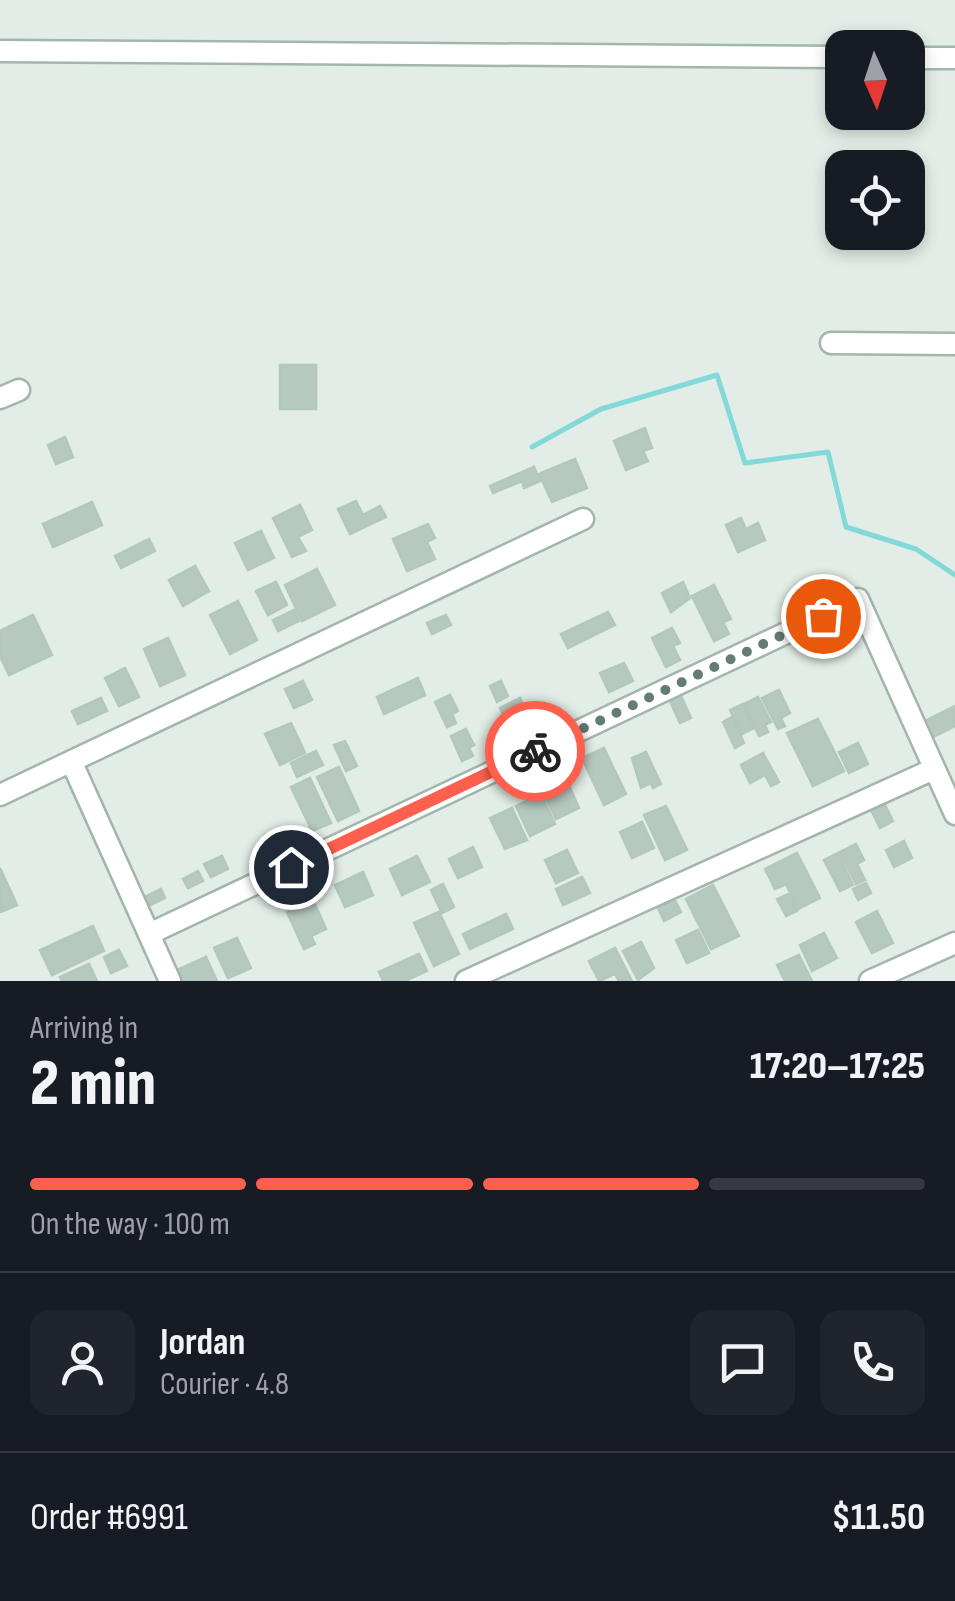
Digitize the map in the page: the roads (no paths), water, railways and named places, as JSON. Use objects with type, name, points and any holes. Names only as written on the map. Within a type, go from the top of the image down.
[{"type":"street","points":[[0,51],[825,57]]},
{"type":"street","points":[[925,58],[955,58]]},
{"type":"street","points":[[831,343],[955,344]]},
{"type":"street","points":[[0,796],[583,518]]},
{"type":"street","points":[[149,934],[858,599],[955,814]]},
{"type":"street","points":[[72,762],[170,981]]},
{"type":"street","points":[[466,981],[934,768]]},
{"type":"street","points":[[870,981],[955,943]]},
{"type":"waterway","points":[[532,447],[601,409],[717,375],[745,463],[828,452],[846,527],[916,549],[955,575]]}]
